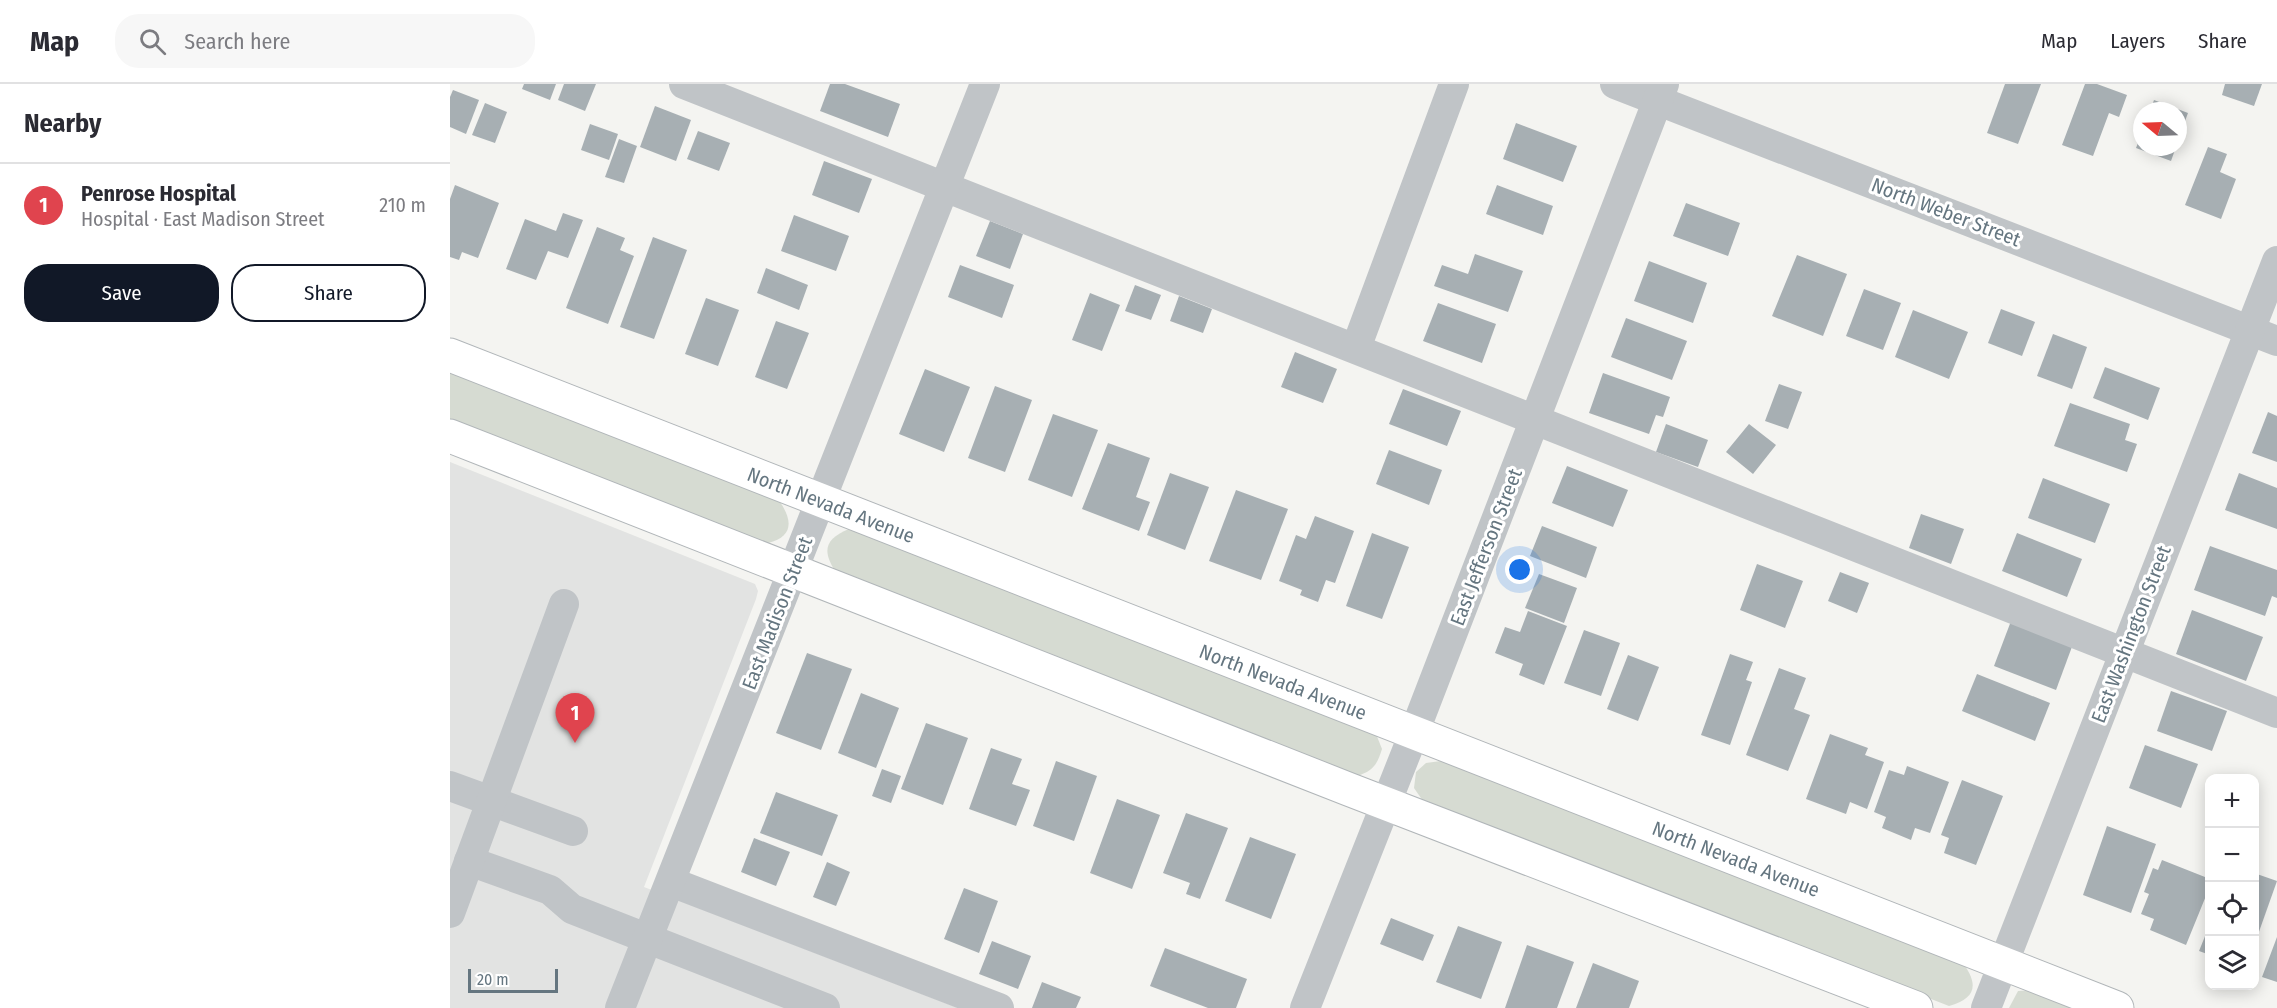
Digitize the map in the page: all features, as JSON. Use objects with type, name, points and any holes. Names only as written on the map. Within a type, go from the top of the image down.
[{"type":"main road","name":"North Nevada Avenue","points":[[450,356],[2117,1008]]},
{"type":"main road","points":[[450,436],[1386,804],[1916,1008]]},
{"type":"street","points":[[684,84],[2277,713]]},
{"type":"street","name":"East Madison Street","points":[[620,1008],[795,572],[985,84]]},
{"type":"street","points":[[1356,348],[1454,84]]},
{"type":"street","name":"North Weber Street","points":[[1615,84],[1660,92],[2277,341]]},
{"type":"street","name":"East Jefferson Street","points":[[1305,1008],[1414,733],[1660,92]]},
{"type":"street","name":"East Washington Street","points":[[1986,1008],[2277,261]]},
{"type":"street","points":[[450,913],[564,604]]},
{"type":"street","points":[[450,786],[573,831]]},
{"type":"street","points":[[470,861],[550,890],[572,909],[825,1008]]},
{"type":"street","points":[[671,882],[999,1008]]},
{"type":"shaded area","points":[[450,372],[780,502],[789,522],[786,532],[782,537],[768,543],[450,420]]},
{"type":"shaded area","points":[[450,462],[755,584],[758,591],[756,599],[644,887],[958,1008],[450,1008]]},
{"type":"shaded area","points":[[849,529],[1376,734],[1382,749],[1378,759],[1374,767],[1357,776],[835,571],[828,557],[828,546],[835,537]]},
{"type":"shaded area","points":[[1441,761],[1965,966],[1972,980],[1972,991],[1964,1000],[1949,1006],[1423,801],[1414,788],[1416,772],[1426,763]]},
{"type":"shaded area","points":[[2034,990],[2080,1008],[2009,1008],[2018,991]]},
{"type":"building","points":[[524,84],[556,84],[550,100],[522,89]]},
{"type":"building","points":[[564,84],[596,84],[585,111],[558,100]]},
{"type":"building","points":[[830,84],[845,84],[900,104],[888,137],[820,111]]},
{"type":"building","points":[[2005,84],[2041,84],[2018,144],[1987,133]]},
{"type":"building","points":[[2085,84],[2097,84],[2127,95],[2119,117],[2109,113],[2093,156],[2062,145]]},
{"type":"building","points":[[2225,84],[2262,84],[2254,106],[2222,95]]},
{"type":"building","points":[[453,90],[479,100],[466,134],[450,127],[450,97]]},
{"type":"building","points":[[485,103],[507,112],[495,143],[472,135]]},
{"type":"building","points":[[655,106],[691,120],[676,161],[640,147]]},
{"type":"building","points":[[1516,123],[1577,146],[1563,182],[1503,159]]},
{"type":"building","points":[[590,124],[618,134],[609,160],[581,150]]},
{"type":"building","points":[[698,131],[730,143],[719,171],[687,159]]},
{"type":"building","points":[[619,139],[637,146],[624,183],[605,177]]},
{"type":"building","points":[[2208,147],[2227,154],[2220,172],[2236,179],[2221,219],[2185,205]]},
{"type":"building","points":[[2158,156],[2173,156],[2171,161]]},
{"type":"building","points":[[824,161],[872,179],[859,213],[812,195]]},
{"type":"building","points":[[455,185],[499,203],[478,258],[462,252],[459,260],[450,257],[450,199]]},
{"type":"building","points":[[1497,185],[1553,206],[1543,235],[1486,214]]},
{"type":"building","points":[[1686,203],[1740,223],[1728,256],[1673,236]]},
{"type":"building","points":[[563,213],[583,220],[568,258],[548,251],[536,280],[506,269],[525,219],[556,231]]},
{"type":"building","points":[[794,215],[849,236],[836,271],[781,251]]},
{"type":"building","points":[[990,221],[1023,234],[1010,269],[976,256]]},
{"type":"building","points":[[597,227],[625,238],[620,250],[634,256],[608,324],[566,308]]},
{"type":"building","points":[[653,237],[687,250],[654,339],[620,327]]},
{"type":"building","points":[[1475,254],[1523,271],[1508,312],[1434,286],[1442,265],[1468,274]]},
{"type":"building","points":[[1797,255],[1847,274],[1823,336],[1772,316]]},
{"type":"building","points":[[1649,261],[1707,283],[1693,323],[1634,301]]},
{"type":"building","points":[[960,265],[1014,285],[1002,318],[948,297]]},
{"type":"building","points":[[766,268],[808,285],[799,310],[757,293]]},
{"type":"building","points":[[1135,285],[1161,295],[1151,320],[1125,311]]},
{"type":"building","points":[[1864,289],[1901,303],[1883,350],[1846,336]]},
{"type":"building","points":[[1090,293],[1120,305],[1102,351],[1072,340]]},
{"type":"building","points":[[1179,296],[1212,309],[1203,333],[1170,321]]},
{"type":"building","points":[[706,298],[739,310],[718,366],[685,354]]},
{"type":"building","points":[[1438,303],[1496,324],[1482,363],[1423,341]]},
{"type":"building","points":[[2001,309],[2035,322],[2022,356],[1988,343]]},
{"type":"building","points":[[1913,310],[1968,332],[1949,379],[1895,357]]},
{"type":"building","points":[[1626,318],[1687,341],[1672,380],[1611,357]]},
{"type":"building","points":[[776,321],[809,333],[787,389],[755,377]]},
{"type":"building","points":[[2053,334],[2087,347],[2072,389],[2037,376]]},
{"type":"building","points":[[1295,352],[1337,369],[1323,403],[1281,387]]},
{"type":"building","points":[[2105,367],[2160,388],[2148,420],[2093,398]]},
{"type":"building","points":[[925,369],[970,387],[944,452],[899,434]]},
{"type":"building","points":[[1603,373],[1670,397],[1663,417],[1656,415],[1649,434],[1589,413]]},
{"type":"building","points":[[1779,384],[1802,392],[1788,429],[1765,421]]},
{"type":"building","points":[[995,386],[1032,400],[1005,472],[968,458]]},
{"type":"building","points":[[1403,389],[1461,411],[1447,446],[1389,424]]},
{"type":"building","points":[[2070,403],[2130,424],[2125,440],[2137,444],[2127,472],[2054,446]]},
{"type":"building","points":[[2268,412],[2277,416],[2277,462],[2252,453]]},
{"type":"building","points":[[1053,414],[1098,430],[1072,497],[1028,480]]},
{"type":"building","points":[[1666,424],[1708,440],[1698,467],[1656,452]]},
{"type":"building","points":[[1749,424],[1776,445],[1753,474],[1726,452]]},
{"type":"building","points":[[1108,443],[1150,458],[1136,497],[1150,502],[1139,531],[1082,509]]},
{"type":"building","points":[[1389,450],[1442,470],[1429,505],[1376,484]]},
{"type":"building","points":[[1567,466],[1628,490],[1613,527],[1552,503]]},
{"type":"building","points":[[1170,473],[1209,487],[1185,550],[1147,535]]},
{"type":"building","points":[[2239,473],[2277,488],[2277,529],[2225,510]]},
{"type":"building","points":[[2043,478],[2110,504],[2095,543],[2028,518]]},
{"type":"building","points":[[1236,490],[1288,509],[1261,580],[1209,561]]},
{"type":"building","points":[[1921,514],[1964,529],[1951,564],[1909,548]]},
{"type":"building","points":[[1315,516],[1354,531],[1335,583],[1326,580],[1318,602],[1300,595],[1302,590],[1279,581],[1296,535],[1306,539]]},
{"type":"building","points":[[1542,526],[1597,547],[1586,578],[1530,556]]},
{"type":"building","points":[[1372,533],[1409,547],[1382,619],[1346,606]]},
{"type":"building","points":[[2017,533],[2082,559],[2067,597],[2002,571]]},
{"type":"building","points":[[2210,546],[2277,570],[2277,598],[2272,596],[2265,616],[2194,590]]},
{"type":"building","points":[[1757,564],[1803,581],[1785,628],[1740,610]]},
{"type":"building","points":[[1840,572],[1869,583],[1857,613],[1828,601]]},
{"type":"building","points":[[1539,574],[1577,588],[1564,623],[1525,608]]},
{"type":"building","points":[[2192,610],[2263,637],[2246,681],[2176,654]]},
{"type":"building","points":[[1528,611],[1567,626],[1544,685],[1519,675],[1523,664],[1495,653],[1505,627],[1520,632]]},
{"type":"building","points":[[2011,621],[2073,644],[2056,690],[1994,666]]},
{"type":"building","points":[[1584,630],[1620,643],[1601,696],[1564,683]]},
{"type":"building","points":[[807,653],[852,669],[821,750],[776,733]]},
{"type":"building","points":[[1730,654],[1753,662],[1746,680],[1752,682],[1730,745],[1701,735]]},
{"type":"building","points":[[1628,655],[1659,667],[1638,721],[1607,709]]},
{"type":"building","points":[[1779,668],[1806,678],[1794,709],[1810,715],[1788,771],[1746,755]]},
{"type":"building","points":[[1977,674],[2050,703],[2035,741],[1962,711]]},
{"type":"building","points":[[2171,691],[2227,711],[2212,751],[2157,731]]},
{"type":"building","points":[[861,693],[899,708],[876,768],[838,753]]},
{"type":"building","points":[[926,723],[968,738],[943,805],[901,789]]},
{"type":"building","points":[[1830,734],[1868,748],[1865,755],[1884,762],[1867,809],[1850,802],[1846,814],[1806,799]]},
{"type":"building","points":[[2145,745],[2198,764],[2181,808],[2129,788]]},
{"type":"building","points":[[991,748],[1022,759],[1012,784],[1030,790],[1016,826],[969,809]]},
{"type":"building","points":[[1056,761],[1097,776],[1074,841],[1033,826]]},
{"type":"building","points":[[1907,766],[1949,782],[1930,833],[1915,828],[1911,840],[1882,828],[1886,817],[1874,812],[1889,770],[1904,775]]},
{"type":"building","points":[[882,769],[901,776],[891,803],[872,796]]},
{"type":"building","points":[[1962,780],[2003,796],[1976,865],[1944,853],[1949,838],[1941,835]]},
{"type":"building","points":[[776,792],[838,815],[822,856],[760,833]]},
{"type":"building","points":[[1117,799],[1160,815],[1132,889],[1090,873]]},
{"type":"building","points":[[1186,813],[1228,828],[1200,899],[1186,894],[1190,883],[1163,873]]},
{"type":"building","points":[[2107,826],[2156,844],[2131,913],[2083,895]]},
{"type":"building","points":[[1250,837],[1296,854],[1271,919],[1225,901]]},
{"type":"building","points":[[754,838],[790,852],[776,886],[741,872]]},
{"type":"building","points":[[2162,860],[2205,877],[2205,898],[2186,945],[2150,930],[2154,919],[2141,914],[2149,894],[2144,892],[2153,868],[2158,870]]},
{"type":"building","points":[[827,862],[850,872],[836,906],[813,897]]},
{"type":"building","points":[[2259,875],[2277,881],[2259,932]]},
{"type":"building","points":[[964,888],[998,901],[979,953],[944,939]]},
{"type":"building","points":[[1391,918],[1434,935],[1423,961],[1380,944]]},
{"type":"building","points":[[1458,926],[1502,942],[1481,999],[1436,982]]},
{"type":"building","points":[[2205,936],[2205,953],[2199,951]]},
{"type":"building","points":[[2277,937],[2277,982],[2262,977]]},
{"type":"building","points":[[992,941],[1031,956],[1018,989],[979,974]]},
{"type":"building","points":[[1527,945],[1574,962],[1557,1008],[1505,1008]]},
{"type":"building","points":[[1165,948],[1247,979],[1236,1008],[1208,1008],[1150,986]]},
{"type":"building","points":[[1593,963],[1639,981],[1629,1008],[1576,1008]]},
{"type":"building","points":[[1042,982],[1081,997],[1076,1008],[1032,1008]]},
{"type":"place","name":"Penrose Hospital","points":[[575,743]]}]
